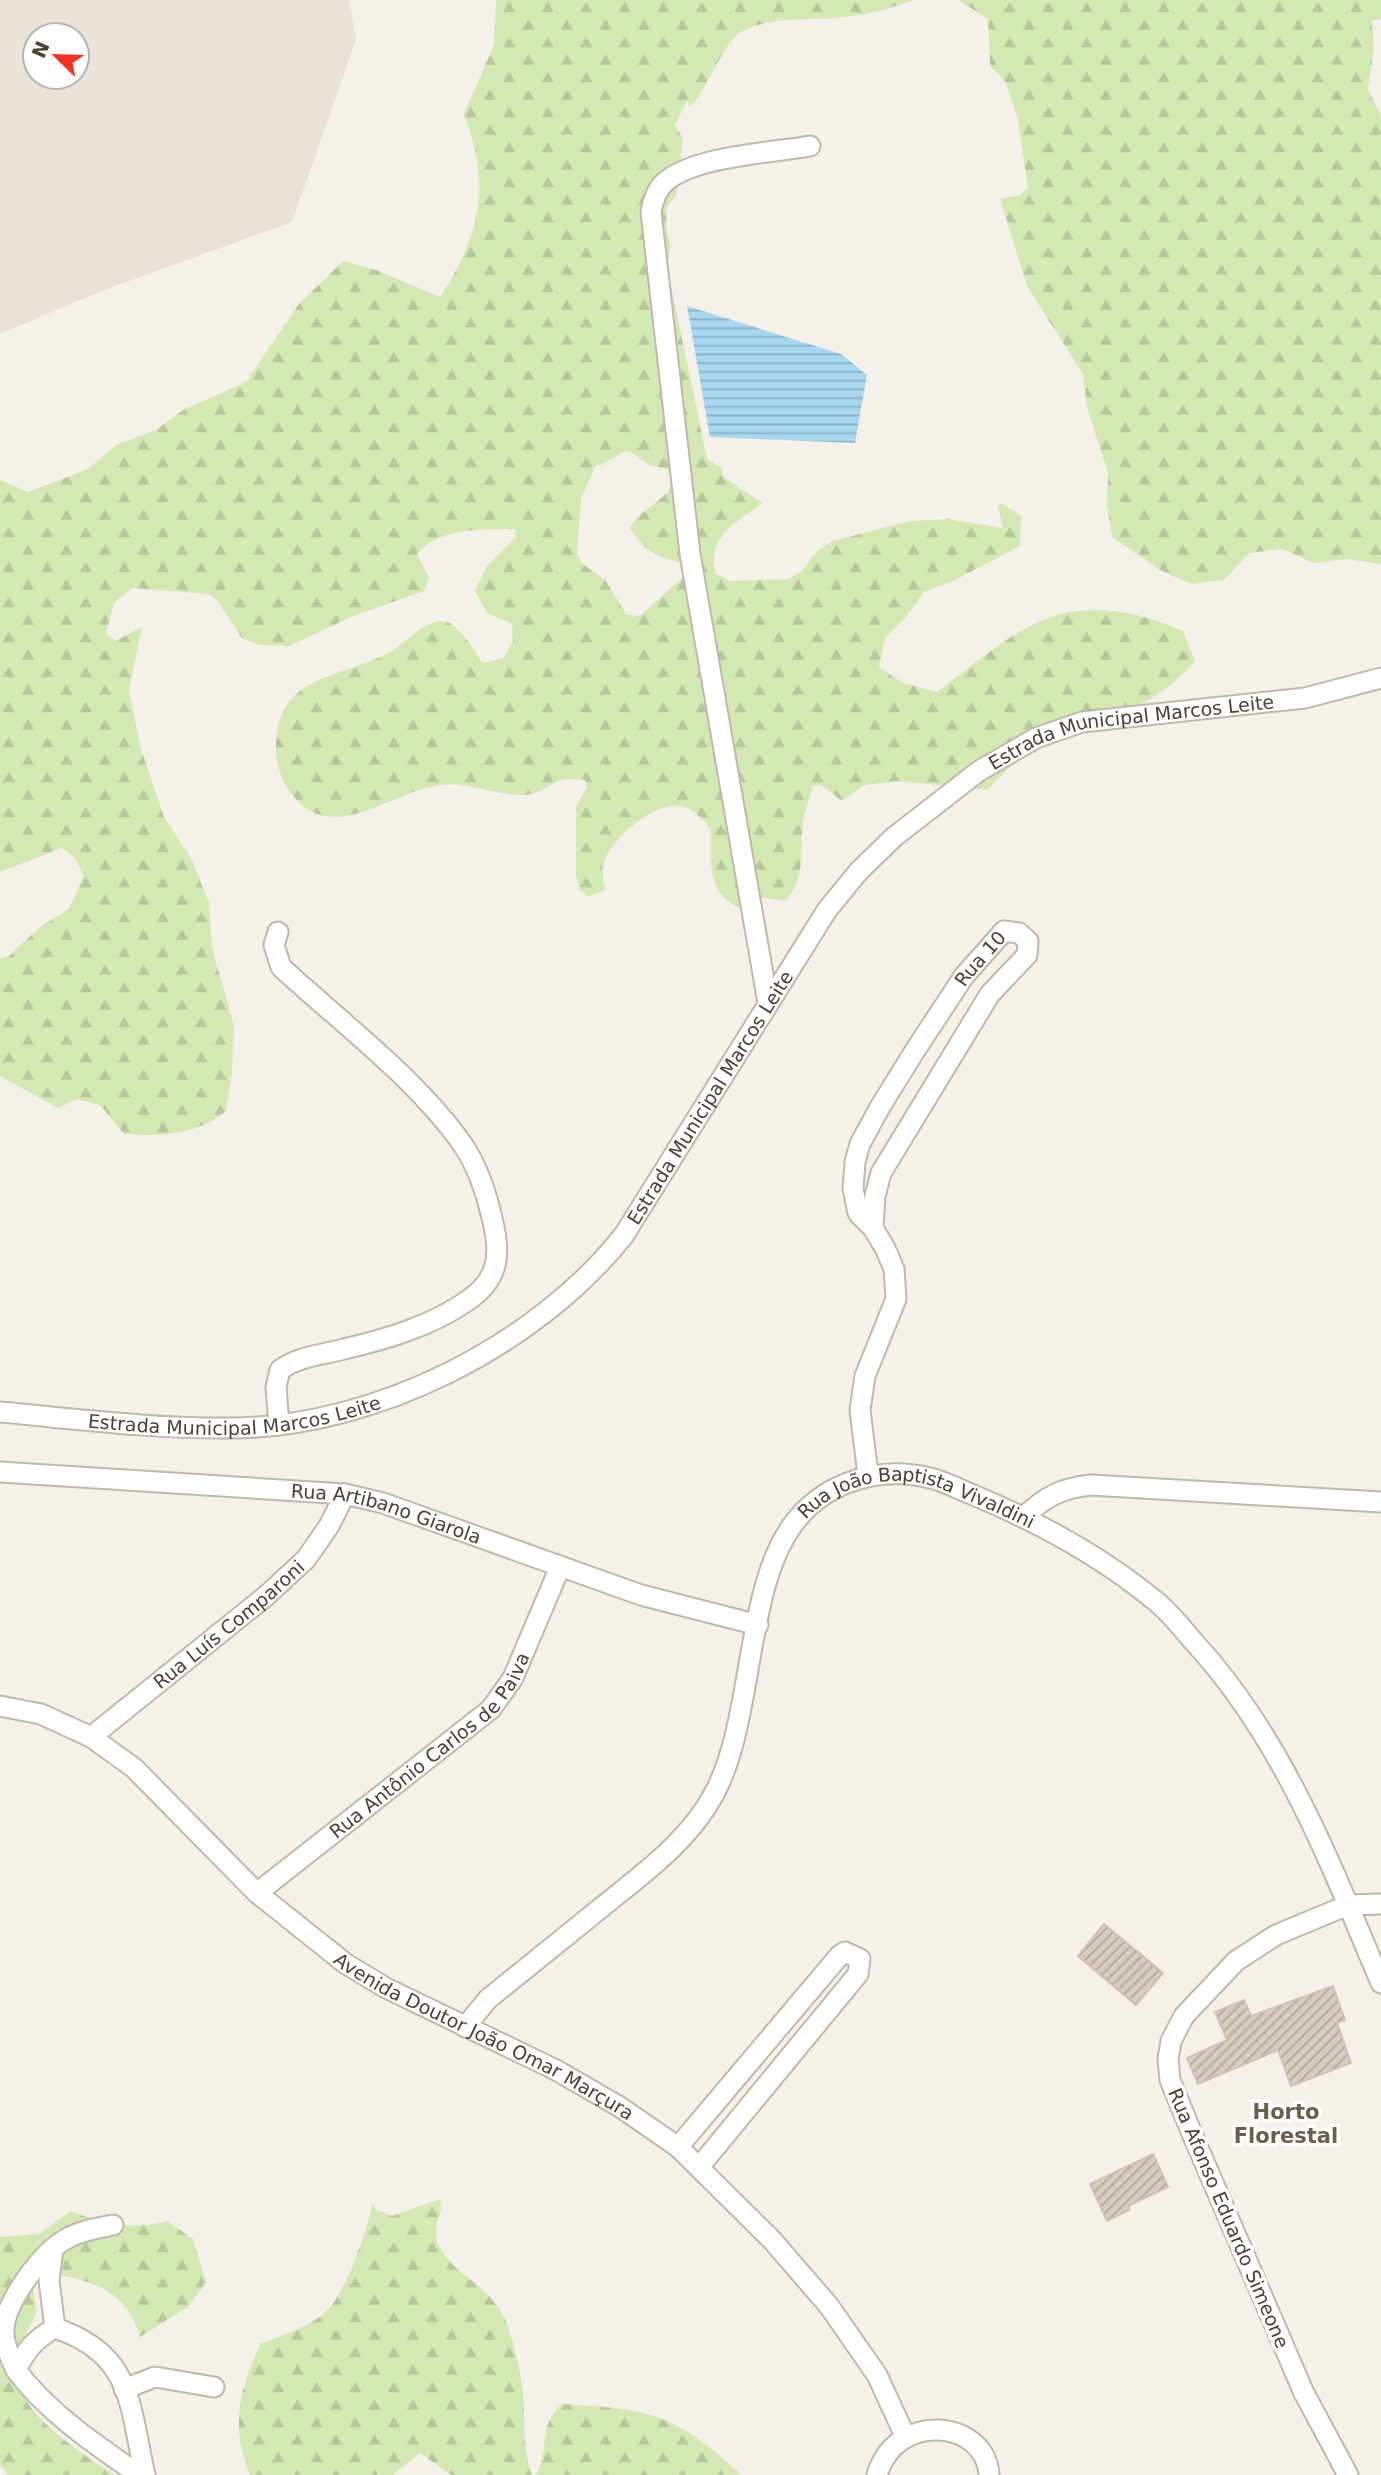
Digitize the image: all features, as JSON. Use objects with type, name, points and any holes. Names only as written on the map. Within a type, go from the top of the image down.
[{"type":"street","points":[[768,1003],[690,554],[651,212],[654,198],[662,184],[677,173],[709,163],[810,146]]},
{"type":"street","name":"Estrada Municipal Marcos Leite","points":[[0,1412],[234,1429],[279,1425],[380,1404],[474,1359],[544,1314],[598,1268],[624,1235],[827,910],[877,854],[979,771],[1035,738],[1082,722],[1305,698],[1381,678]]},
{"type":"street","name":"Rua 10","points":[[868,1475],[860,1410],[865,1376],[896,1299],[894,1269],[873,1228],[858,1213],[853,1189],[855,1161],[860,1144],[880,1107],[964,976],[1004,931],[1019,933],[1028,941],[1027,955],[990,994],[881,1173],[875,1196],[873,1228]]},
{"type":"street","points":[[278,932],[274,945],[281,967],[429,1104],[463,1145],[484,1184],[499,1245],[494,1272],[483,1289],[438,1319],[367,1344],[294,1359],[280,1370],[276,1387],[279,1425]]},
{"type":"street","points":[[855,1161],[881,1173]]},
{"type":"street","name":"Rua Artibano Giarola","points":[[0,1472],[345,1494],[383,1503],[640,1595],[758,1625]]},
{"type":"street","name":"Rua João Baptista Vivaldini","points":[[465,2027],[488,1999],[658,1862],[692,1825],[717,1789],[735,1740],[766,1585],[778,1551],[798,1518],[826,1494],[868,1475],[897,1474],[931,1478],[1025,1516],[1086,1550],[1156,1601],[1218,1668],[1255,1716],[1294,1786],[1381,1983]]},
{"type":"street","points":[[1025,1516],[1044,1498],[1065,1488],[1091,1485],[1381,1502]]},
{"type":"street","name":"Rua Luís Comparoni","points":[[91,1737],[266,1596],[306,1559],[329,1526],[345,1494]]},
{"type":"street","name":"Rua Antônio Carlos de Paiva","points":[[257,1893],[491,1709],[513,1678],[560,1566]]},
{"type":"street","name":"Avenida Doutor João Omar Marçura","points":[[0,1706],[41,1714],[91,1737],[134,1768],[257,1893],[346,1964],[386,1989],[556,2070],[620,2107],[678,2147],[772,2240],[829,2306],[877,2375],[905,2436]]},
{"type":"street","name":"Rua Afonso Eduardo Simeone","points":[[1348,2475],[1304,2393],[1203,2161],[1170,2080],[1168,2059],[1171,2041],[1184,2016],[1236,1961],[1276,1935],[1348,1905],[1381,1904]]},
{"type":"street","points":[[678,2147],[840,1955],[845,1952],[856,1955],[860,1959],[858,1973],[699,2166]]},
{"type":"street","points":[[113,2225],[83,2231],[53,2249],[20,2289],[10,2308],[4,2328],[5,2345],[16,2370],[30,2390],[95,2444],[139,2475]]},
{"type":"street","points":[[53,2249],[49,2281],[55,2328]]},
{"type":"street","points":[[16,2370],[27,2348],[39,2336],[55,2328],[75,2335],[99,2349],[111,2361],[124,2389],[145,2475]]},
{"type":"street","points":[[124,2389],[155,2377],[215,2387]]},
{"type":"street","points":[[877,2475],[890,2447],[905,2436],[929,2428],[955,2432],[976,2447],[989,2475]]},
{"type":"shaded area","points":[[0,0],[349,0],[356,40],[292,222],[104,290],[0,334]]},
{"type":"green space","points":[[496,0],[913,0],[865,14],[776,21],[741,32],[727,47],[695,101],[690,106],[687,100],[675,125],[683,139],[676,195],[667,207],[666,227],[671,245],[667,266],[707,459],[722,468],[722,476],[762,503],[733,524],[720,539],[714,560],[715,573],[730,581],[788,579],[801,572],[818,550],[833,541],[910,521],[947,519],[1003,528],[998,506],[1001,503],[1021,516],[1020,546],[955,580],[924,592],[907,616],[885,638],[879,667],[903,683],[937,692],[1021,631],[1051,617],[1084,610],[1135,615],[1183,631],[1195,661],[1167,688],[1135,707],[1101,718],[1076,720],[1060,728],[1027,752],[988,790],[898,781],[864,785],[842,801],[821,785],[813,786],[804,818],[797,883],[785,901],[758,897],[738,907],[728,901],[720,893],[712,874],[711,829],[691,810],[675,806],[654,812],[623,834],[604,862],[605,890],[588,897],[579,889],[576,875],[576,807],[587,787],[585,780],[562,780],[525,795],[462,785],[441,785],[364,811],[345,816],[327,816],[310,811],[294,797],[282,779],[278,765],[276,743],[280,720],[288,703],[300,691],[333,674],[390,652],[430,624],[437,621],[450,623],[466,639],[483,663],[503,658],[513,642],[512,624],[487,613],[475,591],[487,566],[516,537],[515,529],[462,532],[438,539],[417,554],[429,578],[424,591],[353,616],[289,646],[260,645],[242,638],[217,600],[208,594],[132,588],[114,603],[106,632],[115,641],[142,627],[129,691],[141,749],[164,817],[192,860],[209,903],[212,948],[234,1025],[232,1073],[226,1111],[203,1125],[178,1133],[124,1134],[100,1105],[77,1099],[58,1108],[0,1076],[0,958],[8,957],[40,927],[69,909],[84,876],[75,858],[62,848],[0,872],[0,480],[28,492],[88,469],[118,444],[156,430],[183,410],[246,382],[299,304],[343,261],[376,270],[440,297],[465,252],[473,230],[479,186],[472,139],[464,114],[494,45]],"holes":[[[627,450],[650,465],[675,471],[674,481],[664,496],[641,514],[630,528],[644,546],[658,555],[696,565],[640,616],[627,615],[605,580],[583,564],[577,554],[581,498],[596,465],[601,465]]]},
{"type":"green space","points":[[958,0],[1381,0],[1381,18],[1372,21],[1374,49],[1368,90],[1381,115],[1381,564],[1347,559],[1313,563],[1282,549],[1249,553],[1224,580],[1191,584],[1160,570],[1112,537],[1107,503],[1108,473],[1087,407],[1083,374],[1027,286],[1000,199],[1020,195],[1028,188],[1018,120],[1006,83],[990,66],[988,19]]},
{"type":"green space","points":[[440,2199],[441,2210],[436,2232],[439,2246],[454,2266],[493,2301],[508,2327],[521,2378],[526,2453],[533,2475],[451,2475],[420,2453],[392,2475],[250,2475],[240,2440],[240,2409],[242,2394],[260,2344],[307,2325],[330,2307],[354,2264],[373,2202],[376,2210],[392,2216]]},
{"type":"green space","points":[[71,2211],[118,2224],[143,2225],[167,2221],[193,2239],[206,2282],[189,2306],[140,2337],[124,2305],[113,2295],[86,2281],[35,2270],[32,2281],[36,2312],[20,2347],[17,2367],[19,2384],[37,2415],[68,2443],[114,2475],[8,2475],[0,2465],[0,2237],[39,2234]]},
{"type":"green space","points":[[562,2404],[619,2409],[661,2418],[698,2439],[742,2475],[536,2475],[543,2456],[549,2421]]},
{"type":"water","points":[[687,306],[841,354],[867,375],[855,443],[710,437]]},
{"type":"building","points":[[1104,1924],[1163,1973],[1136,2005],[1078,1956]]},
{"type":"building","points":[[1333,1986],[1345,2020],[1337,2023],[1351,2063],[1291,2086],[1278,2050],[1198,2084],[1187,2058],[1227,2040],[1215,2012],[1244,2000],[1251,2016]]},
{"type":"building","points":[[1153,2154],[1168,2187],[1128,2206],[1129,2210],[1107,2221],[1090,2184]]},
{"type":"district","name":"Horto Florestal","points":[[1286,2124]]}]
